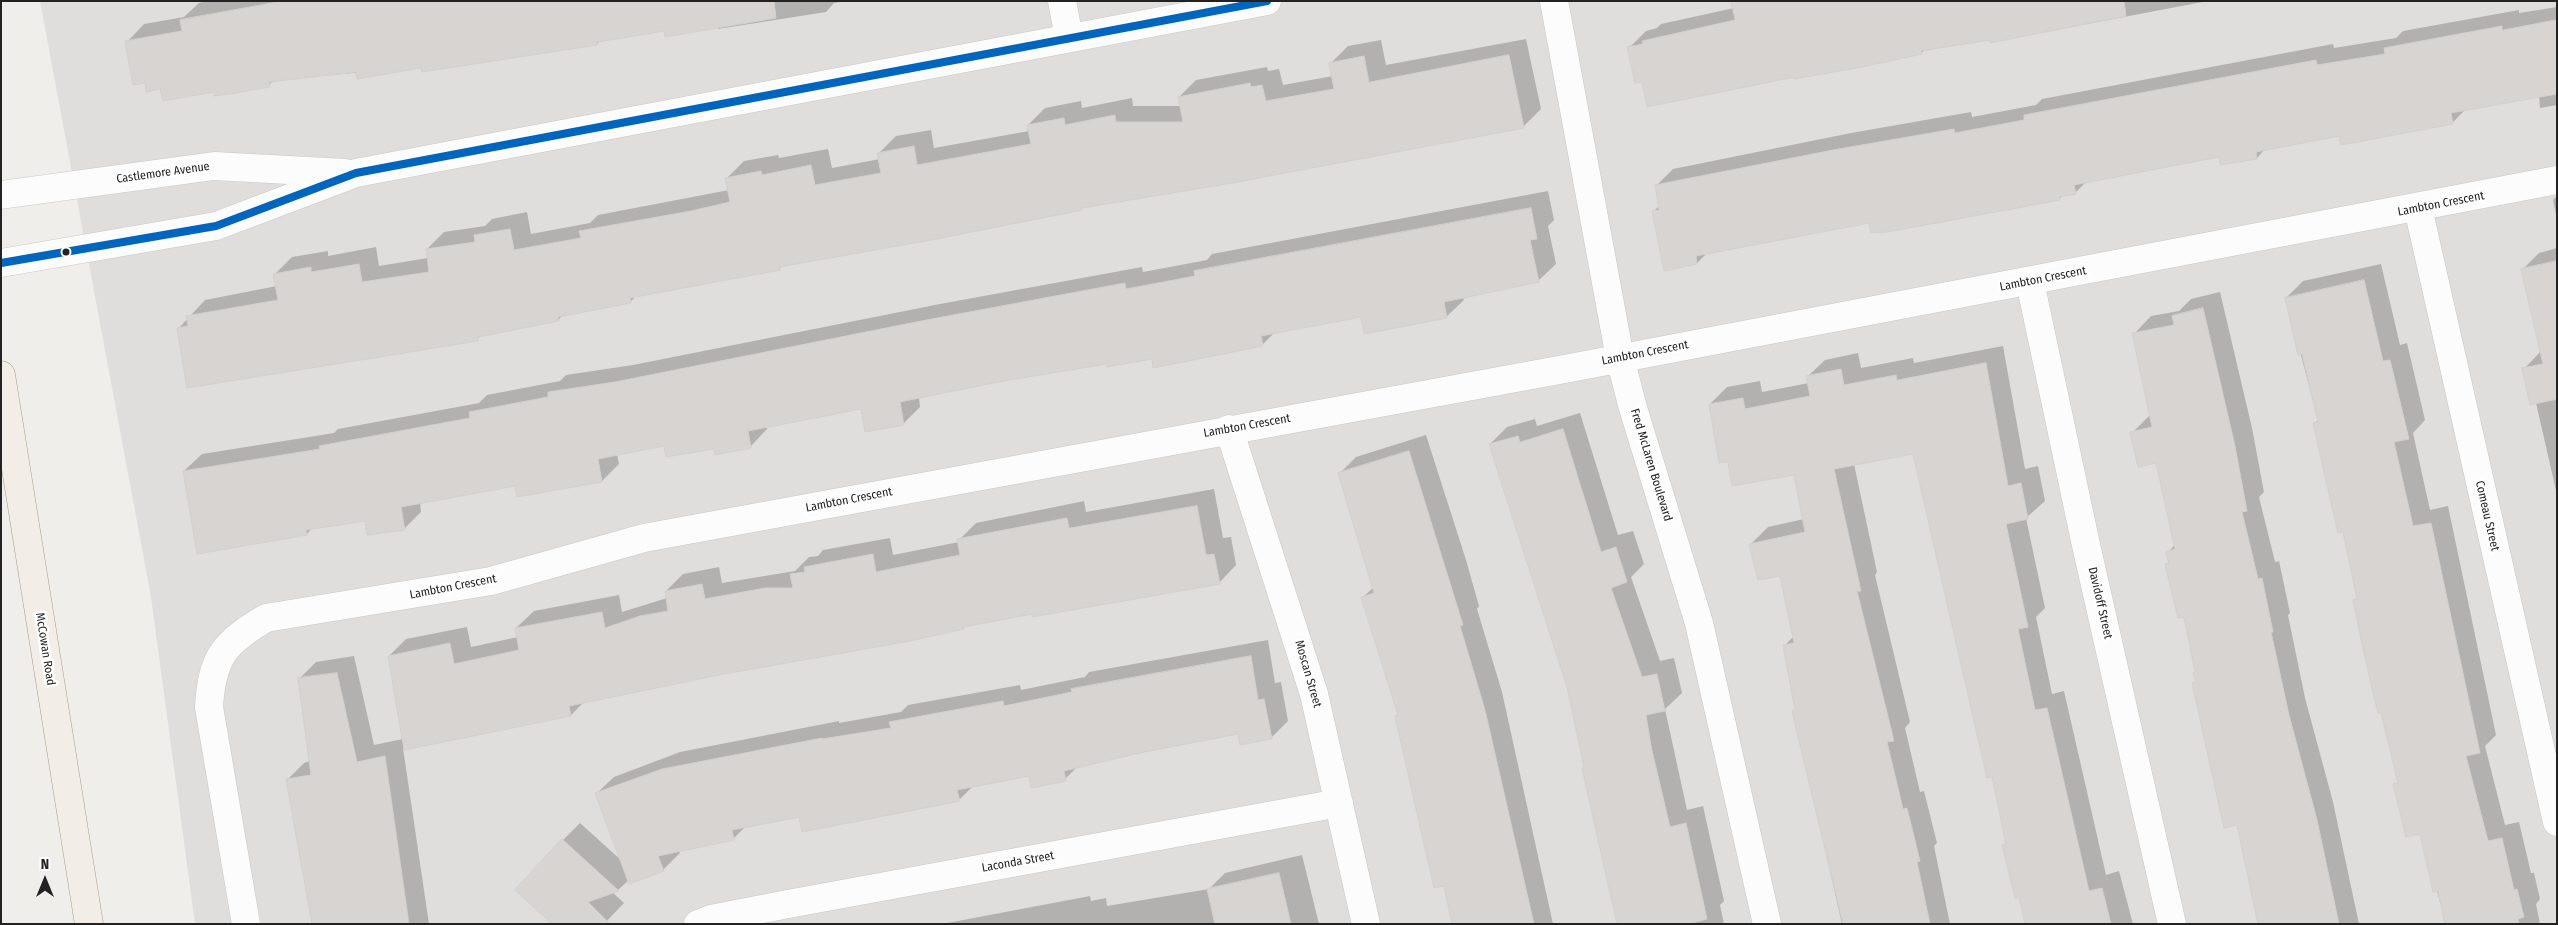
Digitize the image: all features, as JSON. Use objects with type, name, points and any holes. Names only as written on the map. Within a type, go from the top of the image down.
[{"type":"main road","name":"McCowan Road","points":[[1,375],[89,924]]},
{"type":"street","points":[[1062,1],[1068,38]]},
{"type":"street","name":"Castlemore Avenue","points":[[1,263],[216,226],[356,173],[1267,1]]},
{"type":"street","name":"Fred McLaren Boulevard","points":[[1554,1],[1620,358],[1633,408],[1699,623],[1767,924]]},
{"type":"street","name":"Castlemore Avenue","points":[[1,195],[214,166],[356,173]]},
{"type":"street","name":"Lambton Crescent","points":[[246,924],[210,707],[211,680],[221,654],[240,634],[266,618],[491,581],[644,538],[2030,282],[2557,180]]},
{"type":"street","name":"Comeau Street","points":[[2418,208],[2557,822]]},
{"type":"street","name":"Davidoff Street","points":[[2030,282],[2086,544],[2172,924]]},
{"type":"street","name":"Moscan Street","points":[[1229,429],[1302,650],[1314,694],[1366,924]]},
{"type":"street","name":"Laconda Street","points":[[698,924],[711,918],[1339,803]]},
{"type":"shaded area","points":[[40,1],[2557,1],[2557,924],[195,924],[151,597]]},
{"type":"building","points":[[283,1],[774,1],[776,18],[665,37],[664,31],[597,42],[597,45],[422,72],[421,68],[357,79],[356,72],[269,82],[270,87],[214,96],[214,92],[163,101],[160,89],[146,92],[145,83],[133,85],[125,41],[182,31],[180,20]]},
{"type":"building","points":[[1731,1],[2124,1],[2126,16],[1990,43],[1989,40],[1921,51],[1922,54],[1862,67],[1794,79],[1794,77],[1647,107],[1642,82],[1635,83],[1627,47],[1643,44],[1642,41],[1735,20]]},
{"type":"building","points":[[2557,20],[2557,94],[2451,113],[2453,124],[2341,145],[2339,136],[2256,152],[2257,159],[2220,165],[2219,157],[2074,185],[2076,194],[2059,197],[2060,200],[1887,232],[1871,233],[1869,223],[1696,256],[1697,264],[1664,271],[1652,211],[1659,210],[1655,185],[1833,150],[1954,129],[1955,133],[2024,120],[2024,115],[2316,60],[2317,65],[2385,54],[2384,48],[2502,26],[2502,30]]},
{"type":"building","points":[[1509,55],[1524,128],[1232,183],[1082,208],[1082,210],[931,240],[779,267],[780,270],[630,298],[631,303],[558,317],[558,321],[478,337],[478,341],[187,388],[177,328],[188,326],[186,316],[278,300],[273,274],[311,267],[311,272],[359,264],[362,282],[429,272],[426,249],[475,242],[474,235],[510,229],[514,250],[581,238],[579,231],[730,202],[725,178],[761,171],[762,175],[811,165],[815,185],[881,173],[877,153],[914,146],[917,165],[1031,144],[1027,125],[1064,118],[1065,125],[1115,115],[1116,122],[1183,122],[1178,97],[1250,83],[1251,87],[1262,85],[1266,101],[1334,89],[1329,63],[1364,56],[1369,82]]},
{"type":"building","points":[[1531,208],[1537,239],[1530,240],[1539,282],[1444,302],[1447,318],[1364,334],[1361,317],[1261,336],[1263,346],[1153,368],[1152,359],[1107,367],[1107,364],[1003,381],[900,402],[904,425],[865,432],[861,409],[748,431],[751,448],[715,455],[714,449],[666,457],[664,446],[598,459],[602,482],[517,497],[515,486],[401,507],[405,530],[367,535],[365,521],[306,530],[307,535],[197,554],[183,471],[320,449],[319,446],[470,418],[469,412],[548,397],[548,392],[615,382],[921,321],[1125,283],[1126,289],[1195,276],[1194,271]]},
{"type":"building","points":[[2557,261],[2557,399],[2530,405],[2522,368],[2543,364],[2521,269]]},
{"type":"building","points":[[2364,280],[2383,361],[2390,360],[2409,439],[2394,442],[2413,526],[2431,523],[2480,753],[2466,756],[2488,841],[2502,838],[2514,890],[2517,889],[2524,917],[2518,919],[2519,924],[2445,924],[2438,891],[2433,892],[2420,834],[2406,837],[2393,784],[2398,783],[2381,713],[2378,713],[2364,653],[2353,600],[2357,599],[2343,532],[2338,533],[2313,423],[2318,422],[2302,354],[2298,355],[2285,298]]},
{"type":"building","points":[[2203,308],[2235,446],[2247,511],[2242,512],[2258,579],[2262,578],[2273,632],[2271,632],[2289,715],[2317,820],[2339,924],[2258,924],[2237,825],[2224,828],[2192,683],[2196,682],[2193,673],[2195,672],[2184,617],[2178,618],[2165,564],[2169,563],[2166,552],[2175,549],[2156,463],[2138,467],[2130,432],[2152,427],[2132,333],[2174,325],[2172,316]]},
{"type":"building","points":[[1986,363],[2008,486],[2021,483],[2028,519],[2006,524],[2028,627],[2018,629],[2035,710],[2047,708],[2089,891],[2102,888],[2111,924],[2025,924],[2019,897],[2015,898],[2002,845],[2006,844],[1992,777],[1987,778],[1913,454],[1834,469],[1861,591],[1857,591],[1894,741],[1887,742],[1903,809],[1907,808],[1920,861],[1917,862],[1930,924],[1843,924],[1792,711],[1795,710],[1783,645],[1794,643],[1780,576],[1758,580],[1749,544],[1805,532],[1794,475],[1732,486],[1728,462],[1719,463],[1709,404],[1743,398],[1745,409],[1810,396],[1806,376],[1841,369],[1844,385],[1896,375],[1897,380]]},
{"type":"building","points":[[1563,429],[1601,552],[1616,547],[1627,582],[1611,588],[1642,677],[1657,674],[1665,711],[1646,715],[1651,746],[1670,827],[1686,823],[1707,919],[1689,924],[1617,924],[1582,768],[1584,767],[1567,687],[1489,444],[1518,436],[1520,442]]},
{"type":"building","points":[[1409,451],[1463,625],[1460,626],[1485,710],[1534,924],[1452,924],[1444,886],[1434,888],[1395,716],[1398,715],[1361,597],[1374,593],[1338,473]]},
{"type":"building","points":[[1197,506],[1206,555],[1214,554],[1220,584],[1032,617],[1032,614],[963,627],[964,629],[910,641],[719,675],[569,706],[571,716],[404,750],[388,656],[450,643],[454,664],[519,650],[515,628],[602,612],[605,628],[640,616],[668,611],[665,591],[702,584],[705,599],[765,588],[793,588],[790,574],[805,572],[804,567],[873,554],[876,572],[960,555],[957,539],[1067,518],[1069,528]]},
{"type":"building","points":[[1251,656],[1258,700],[1264,699],[1272,739],[1240,745],[1238,734],[1139,753],[1064,771],[1066,781],[1031,788],[1029,776],[957,790],[960,801],[802,832],[799,817],[732,830],[734,840],[658,856],[664,871],[629,884],[595,793],[662,769],[822,738],[891,728],[889,722],[1003,701],[1004,706],[1072,692],[1071,689]]},
{"type":"building","points":[[337,673],[357,762],[385,756],[409,924],[312,924],[286,779],[311,775],[298,678]]},
{"type":"building","points":[[562,839],[619,891],[588,902],[610,924],[552,924],[515,890]]},
{"type":"building","points":[[1279,873],[1291,924],[1215,924],[1207,889]]},
{"type":"transit line","points":[[1,263],[216,226],[356,173],[1267,1]]}]
